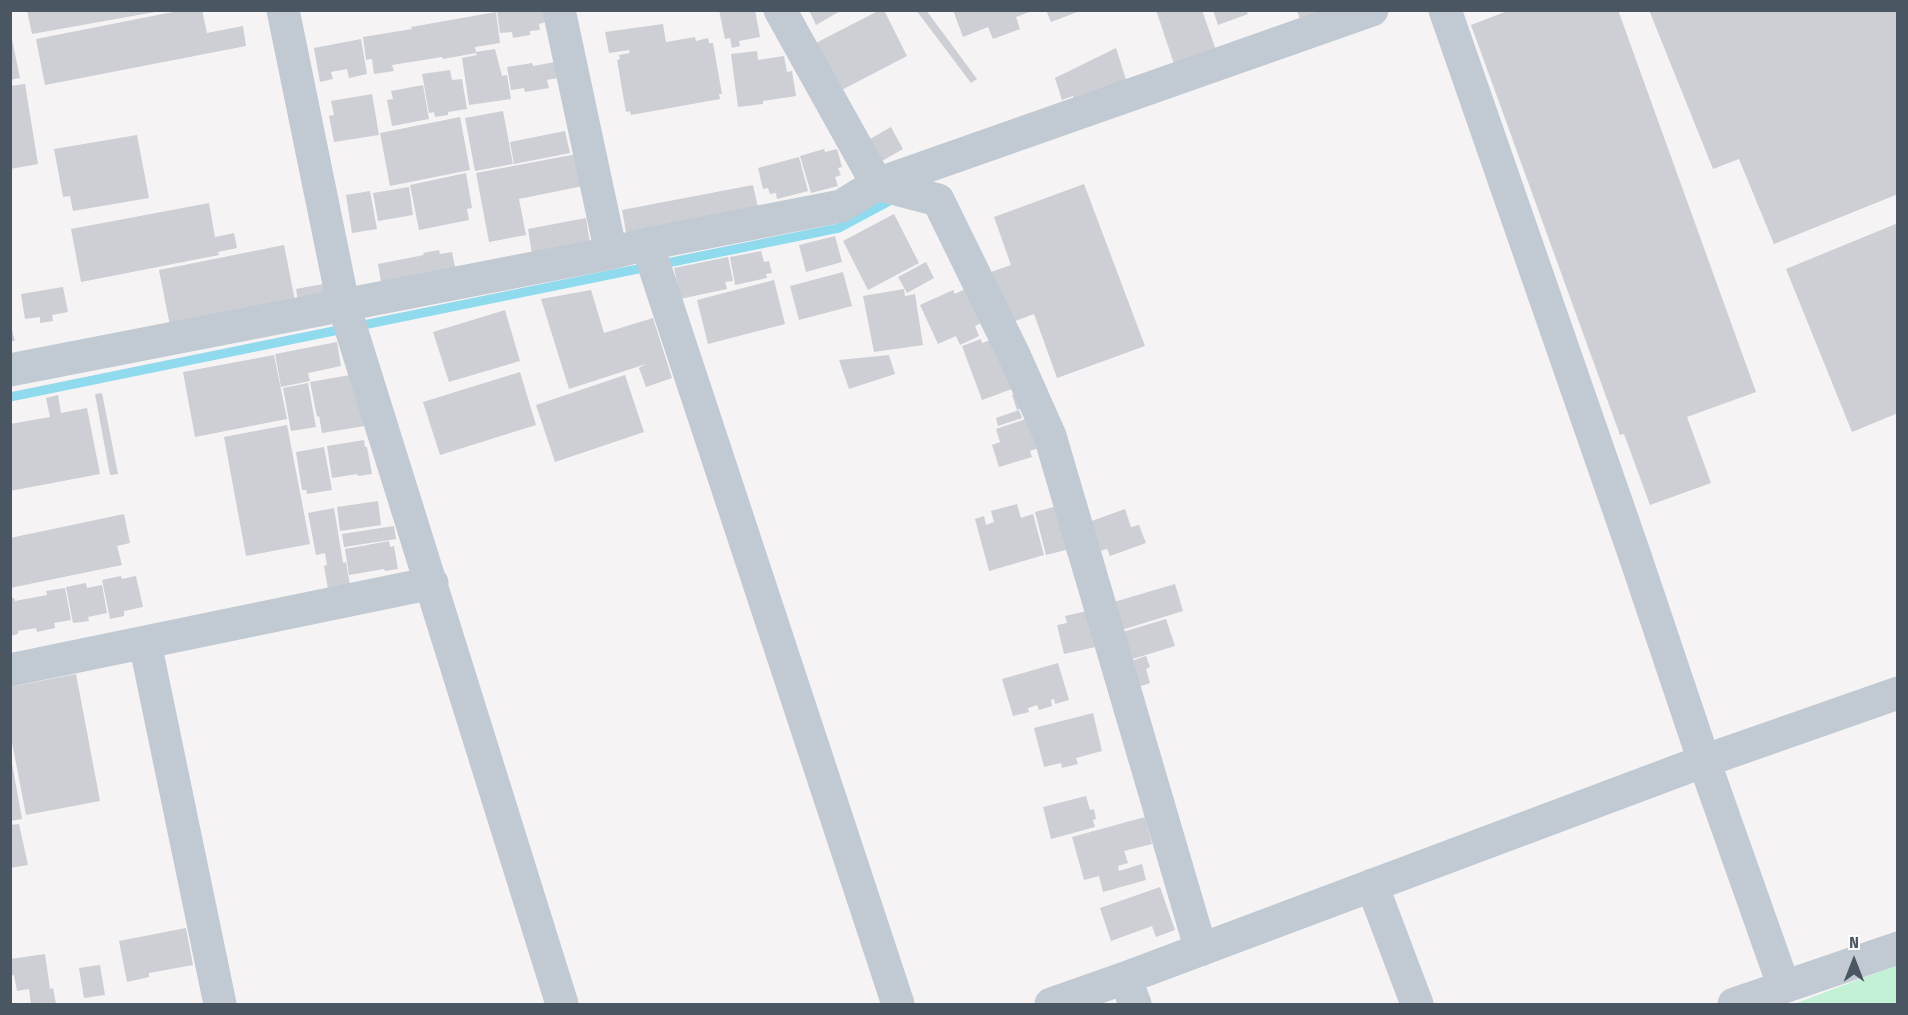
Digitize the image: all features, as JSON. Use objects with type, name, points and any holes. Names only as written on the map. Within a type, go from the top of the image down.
[{"type":"street","points":[[284,10],[343,303],[562,1005]]},
{"type":"street","points":[[559,10],[611,253]]},
{"type":"street","points":[[780,10],[877,184],[938,200],[1014,355],[1050,436],[1201,950]]},
{"type":"street","points":[[10,370],[841,206],[877,184],[1372,10]]},
{"type":"street","points":[[1445,10],[1784,987]]},
{"type":"street","points":[[647,244],[898,1005]]},
{"type":"street","points":[[10,670],[432,583]]},
{"type":"street","points":[[145,643],[220,1005]]},
{"type":"street","points":[[1051,1005],[1130,991],[1201,950],[1704,761],[1898,693]]},
{"type":"street","points":[[1372,885],[1417,1005]]},
{"type":"street","points":[[1734,1005],[1898,948]]},
{"type":"green space","points":[[1897,965],[1897,1004],[1794,1004]]},
{"type":"building","points":[[27,10],[155,10],[155,12],[32,34]]},
{"type":"building","points":[[183,10],[202,10],[207,33],[243,26],[246,46],[45,85],[36,39]]},
{"type":"building","points":[[546,10],[547,22],[539,24],[540,30],[530,31],[530,35],[513,38],[512,32],[500,33],[497,11]]},
{"type":"building","points":[[719,10],[755,10],[760,37],[739,41],[740,46],[732,48],[730,38],[725,39]]},
{"type":"building","points":[[809,10],[842,10],[816,25]]},
{"type":"building","points":[[884,10],[907,56],[834,94],[810,46]]},
{"type":"building","points":[[916,10],[926,10],[977,79],[971,83]]},
{"type":"building","points":[[953,10],[1032,11],[1016,17],[1020,29],[993,39],[988,27],[963,37]]},
{"type":"building","points":[[1046,10],[1080,10],[1080,11],[1051,22]]},
{"type":"building","points":[[1156,10],[1202,10],[1217,53],[1175,67]]},
{"type":"building","points":[[1213,10],[1246,10],[1248,14],[1218,25]]},
{"type":"building","points":[[1297,10],[1349,10],[1303,29]]},
{"type":"building","points":[[1510,10],[1618,10],[1756,392],[1687,417],[1711,483],[1650,505],[1624,434],[1620,435],[1471,25]]},
{"type":"building","points":[[1649,10],[1898,10],[1898,194],[1774,244],[1739,159],[1713,169]]},
{"type":"building","points":[[496,12],[500,43],[475,47],[476,52],[495,49],[502,76],[507,75],[511,99],[469,105],[462,58],[477,55],[476,53],[392,65],[394,71],[374,74],[372,59],[366,60],[363,37]]},
{"type":"building","points":[[663,24],[666,42],[695,37],[696,41],[708,38],[709,43],[713,43],[722,94],[719,94],[720,99],[631,115],[630,111],[626,112],[617,60],[620,59],[619,55],[630,53],[629,50],[609,53],[605,32]]},
{"type":"building","points":[[10,30],[20,78],[10,80]]},
{"type":"building","points":[[361,39],[367,74],[349,78],[347,69],[331,72],[333,79],[320,82],[314,48]]},
{"type":"building","points":[[1116,48],[1127,83],[1074,100],[1073,96],[1062,100],[1055,78]]},
{"type":"building","points":[[757,51],[758,60],[784,56],[787,72],[792,71],[796,96],[738,107],[731,54]]},
{"type":"building","points":[[555,62],[558,78],[547,80],[549,88],[525,92],[524,88],[511,90],[507,67]]},
{"type":"building","points":[[450,70],[452,80],[462,79],[467,109],[435,117],[434,112],[429,113],[422,74]]},
{"type":"building","points":[[25,84],[38,164],[10,169],[10,86]]},
{"type":"building","points":[[423,85],[429,119],[392,126],[387,100],[393,99],[391,91]]},
{"type":"building","points":[[372,94],[379,135],[334,142],[329,116],[334,115],[331,101]]},
{"type":"building","points":[[503,111],[513,164],[475,171],[465,118]]},
{"type":"building","points":[[460,117],[470,170],[390,186],[380,133]]},
{"type":"building","points":[[891,127],[903,149],[882,161],[870,139]]},
{"type":"building","points":[[565,131],[570,153],[514,164],[510,142]]},
{"type":"building","points":[[137,135],[149,198],[73,211],[70,196],[63,197],[54,149]]},
{"type":"building","points":[[824,149],[825,152],[837,149],[842,167],[838,168],[841,175],[835,177],[838,186],[811,193],[800,156]]},
{"type":"building","points":[[577,154],[583,186],[519,199],[526,235],[489,242],[476,173]]},
{"type":"building","points":[[799,157],[808,191],[777,199],[776,193],[770,194],[768,188],[763,189],[758,168]]},
{"type":"building","points":[[466,173],[472,208],[467,209],[469,220],[419,230],[410,185]]},
{"type":"building","points":[[1084,184],[1145,346],[1057,378],[1034,314],[1010,323],[991,272],[1011,265],[994,217]]},
{"type":"building","points":[[753,185],[759,212],[627,238],[622,210]]},
{"type":"building","points":[[409,187],[413,215],[378,221],[373,193]]},
{"type":"building","points":[[370,191],[377,229],[352,233],[346,195]]},
{"type":"building","points":[[209,203],[215,237],[234,233],[237,248],[218,252],[219,255],[81,282],[71,229]]},
{"type":"building","points":[[894,214],[919,263],[868,290],[843,241]]},
{"type":"building","points":[[586,218],[590,243],[532,254],[528,229]]},
{"type":"building","points":[[1898,223],[1898,413],[1852,432],[1786,269]]},
{"type":"building","points":[[835,236],[842,262],[806,272],[799,245]]},
{"type":"building","points":[[284,245],[295,301],[170,326],[159,270]]},
{"type":"building","points":[[439,250],[440,254],[452,252],[456,271],[382,288],[378,264]]},
{"type":"building","points":[[761,251],[764,262],[769,261],[772,273],[766,274],[767,278],[735,285],[730,257]]},
{"type":"building","points":[[728,257],[733,281],[725,282],[727,289],[680,299],[674,268]]},
{"type":"building","points":[[926,262],[934,278],[907,293],[898,277]]},
{"type":"building","points":[[843,272],[852,306],[799,320],[790,286]]},
{"type":"building","points":[[774,280],[785,324],[708,344],[697,300]]},
{"type":"building","points":[[328,283],[330,296],[298,301],[296,289]]},
{"type":"building","points":[[63,287],[68,312],[52,315],[53,321],[40,323],[40,317],[25,319],[21,294]]},
{"type":"building","points":[[969,287],[985,321],[975,326],[979,336],[960,345],[956,336],[938,344],[920,305],[953,290],[955,294]]},
{"type":"building","points":[[904,289],[905,296],[915,294],[923,345],[874,352],[863,296]]},
{"type":"building","points":[[591,290],[604,333],[653,318],[672,378],[646,387],[639,368],[646,364],[569,389],[541,299]]},
{"type":"building","points":[[505,310],[520,361],[449,382],[433,332]]},
{"type":"building","points":[[10,323],[15,341],[10,341]]},
{"type":"building","points":[[981,339],[982,343],[993,339],[1012,389],[982,400],[962,346]]},
{"type":"building","points":[[337,342],[341,366],[308,373],[310,381],[281,387],[275,354]]},
{"type":"building","points":[[274,355],[287,419],[195,437],[183,372]]},
{"type":"building","points":[[889,355],[895,374],[849,389],[839,360]]},
{"type":"building","points":[[520,372],[536,425],[440,455],[423,402]]},
{"type":"building","points":[[350,375],[365,426],[322,433],[310,382]]},
{"type":"building","points":[[625,375],[644,432],[555,462],[536,405]]},
{"type":"building","points":[[308,383],[316,427],[291,431],[283,388]]},
{"type":"building","points":[[1022,392],[1026,406],[1017,410],[1012,395]]},
{"type":"building","points":[[102,393],[118,474],[110,475],[95,394]]},
{"type":"building","points":[[58,395],[61,413],[87,408],[100,474],[10,491],[10,424],[50,417],[46,398]]},
{"type":"building","points":[[1019,410],[1022,418],[998,426],[996,418]]},
{"type":"building","points":[[1032,417],[1042,447],[1030,451],[1032,457],[999,467],[992,445],[1000,442],[996,429]]},
{"type":"building","points":[[287,425],[310,544],[246,556],[224,437]]},
{"type":"building","points":[[364,440],[372,474],[332,478],[327,446]]},
{"type":"building","points":[[324,447],[332,490],[307,494],[306,490],[302,490],[296,452]]},
{"type":"building","points":[[378,501],[381,525],[340,531],[337,507]]},
{"type":"building","points":[[1017,504],[1021,518],[1033,514],[1044,555],[989,571],[975,519],[984,516],[986,525],[994,522],[991,511]]},
{"type":"building","points":[[1061,505],[1075,555],[1068,557],[1066,550],[1046,555],[1035,512]]},
{"type":"building","points":[[334,508],[343,563],[346,562],[350,585],[328,589],[324,566],[327,565],[325,553],[316,555],[308,513]]},
{"type":"building","points":[[1125,509],[1131,527],[1139,525],[1146,543],[1110,556],[1107,549],[1097,552],[1086,523]]},
{"type":"building","points":[[124,514],[130,543],[117,546],[122,565],[10,588],[10,538]]},
{"type":"building","points":[[394,526],[396,539],[344,547],[342,534]]},
{"type":"building","points":[[389,541],[390,547],[394,546],[398,569],[349,575],[345,549]]},
{"type":"building","points":[[121,576],[122,579],[136,576],[143,607],[124,611],[124,616],[110,619],[102,580]]},
{"type":"building","points":[[86,583],[87,588],[102,585],[107,613],[88,617],[89,621],[73,623],[66,587]]},
{"type":"building","points":[[1175,584],[1183,611],[1115,632],[1107,604]]},
{"type":"building","points":[[65,588],[71,620],[54,623],[55,628],[37,632],[36,628],[18,631],[18,634],[10,636],[10,598],[14,598],[15,601],[47,595],[46,591]]},
{"type":"building","points":[[1091,610],[1100,646],[1064,654],[1057,625],[1067,623],[1065,616]]},
{"type":"building","points":[[1166,619],[1175,646],[1126,661],[1116,634]]},
{"type":"building","points":[[1146,656],[1150,667],[1146,669],[1150,683],[1133,689],[1125,663]]},
{"type":"building","points":[[1058,663],[1069,700],[1055,704],[1054,699],[1051,700],[1052,706],[1039,710],[1037,705],[1028,708],[1029,712],[1013,716],[1002,679]]},
{"type":"building","points":[[76,674],[100,801],[26,815],[10,732],[10,687]]},
{"type":"building","points":[[1093,713],[1102,751],[1076,758],[1078,764],[1062,768],[1061,763],[1044,767],[1034,728]]},
{"type":"building","points":[[12,763],[22,819],[10,821],[10,764]]},
{"type":"building","points":[[1086,796],[1090,810],[1094,809],[1095,827],[1051,839],[1043,807]]},
{"type":"building","points":[[1145,817],[1152,844],[1124,851],[1128,863],[1118,866],[1119,871],[1142,864],[1146,880],[1103,892],[1099,876],[1084,880],[1072,837]]},
{"type":"building","points":[[19,824],[28,865],[10,868],[10,825]]},
{"type":"building","points":[[1160,887],[1175,930],[1156,937],[1152,926],[1111,941],[1100,908]]},
{"type":"building","points":[[186,928],[193,965],[149,973],[149,977],[127,982],[119,941]]},
{"type":"building","points":[[45,954],[50,989],[53,988],[56,1004],[31,1004],[29,989],[17,991],[14,975],[11,976],[10,959]]},
{"type":"building","points":[[100,965],[105,995],[84,998],[79,968]]},
{"type":"waterway","points":[[10,397],[839,228],[895,198]]}]
